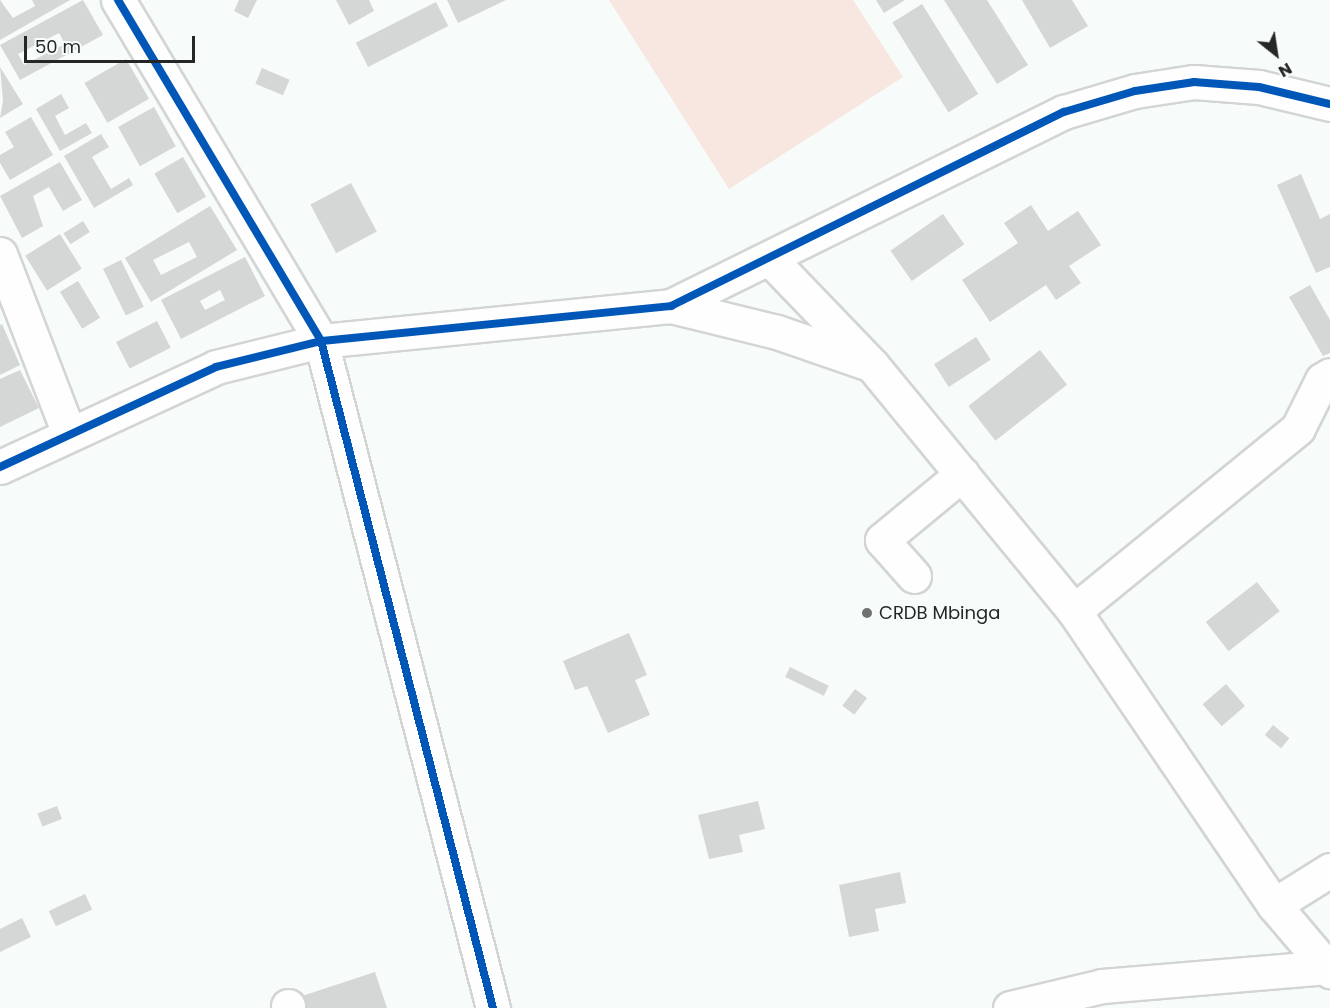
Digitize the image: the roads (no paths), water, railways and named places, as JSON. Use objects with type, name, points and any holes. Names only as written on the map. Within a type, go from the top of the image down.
[{"type":"street","points":[[118,0],[321,340],[493,1008]]},
{"type":"street","points":[[671,306],[1064,112],[1135,91],[1194,82],[1248,86],[1330,104]]},
{"type":"street","points":[[0,254],[69,434]]},
{"type":"street","points":[[770,259],[872,364],[1074,610],[1274,906],[1328,969]]},
{"type":"street","points":[[0,467],[216,367],[321,340],[671,306],[777,332],[872,364]]},
{"type":"street","points":[[1074,610],[1298,428],[1322,380],[1330,375]]},
{"type":"street","points":[[914,576],[882,540],[962,474]]},
{"type":"street","points":[[1274,906],[1330,870]]},
{"type":"street","points":[[1010,1008],[1102,986],[1328,969]]},
{"type":"place","name":"CRDB Mbinga","points":[[867,613]]}]
